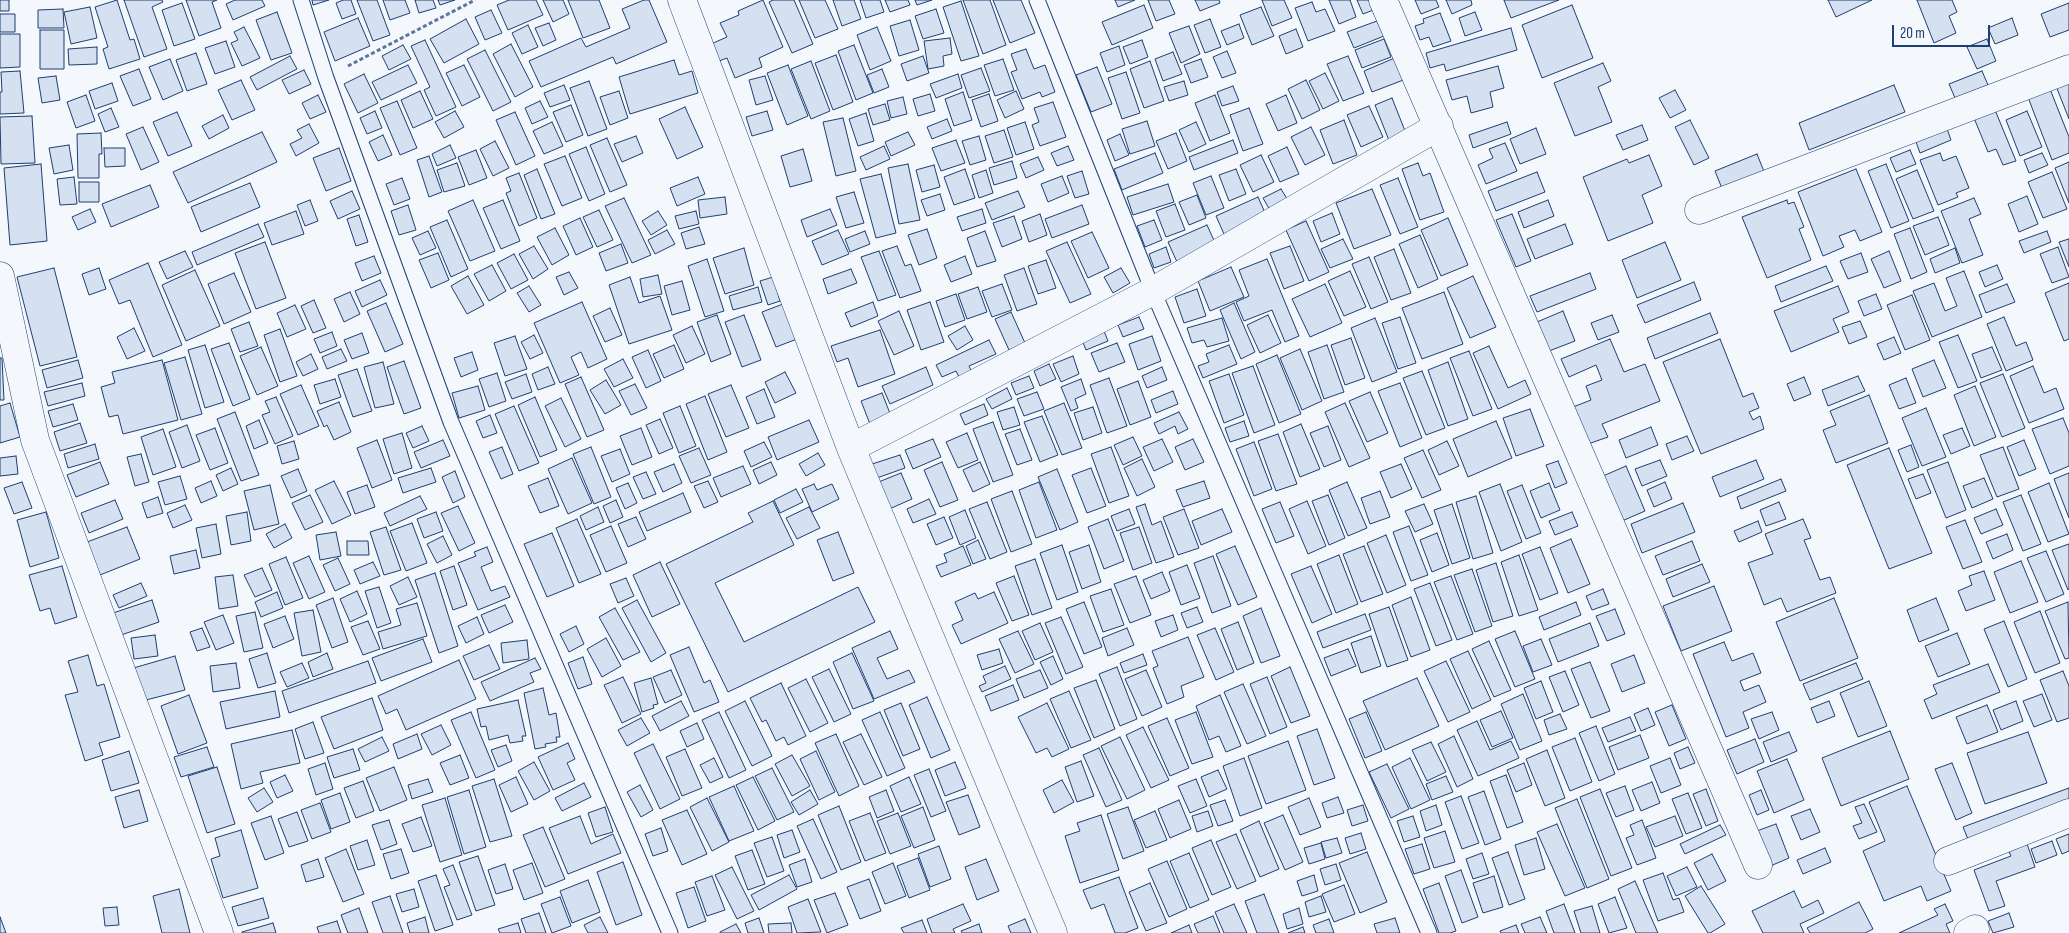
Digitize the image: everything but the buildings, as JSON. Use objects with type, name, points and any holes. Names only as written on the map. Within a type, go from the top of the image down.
[{"type":"street","points":[[682,0],[851,448],[1053,933]]},
{"type":"street","points":[[1384,0],[1758,864]]},
{"type":"street","points":[[1698,210],[2069,69]]},
{"type":"street","points":[[851,448],[1153,292],[1439,126]]},
{"type":"street","points":[[0,276],[35,440],[219,933]]},
{"type":"street","points":[[1948,861],[2069,813]]},
{"type":"lane","points":[[301,0],[326,78],[451,422],[670,933]]},
{"type":"lane","points":[[1037,0],[1153,292],[1429,933]]},
{"type":"path","points":[[326,78],[475,0]]}]
